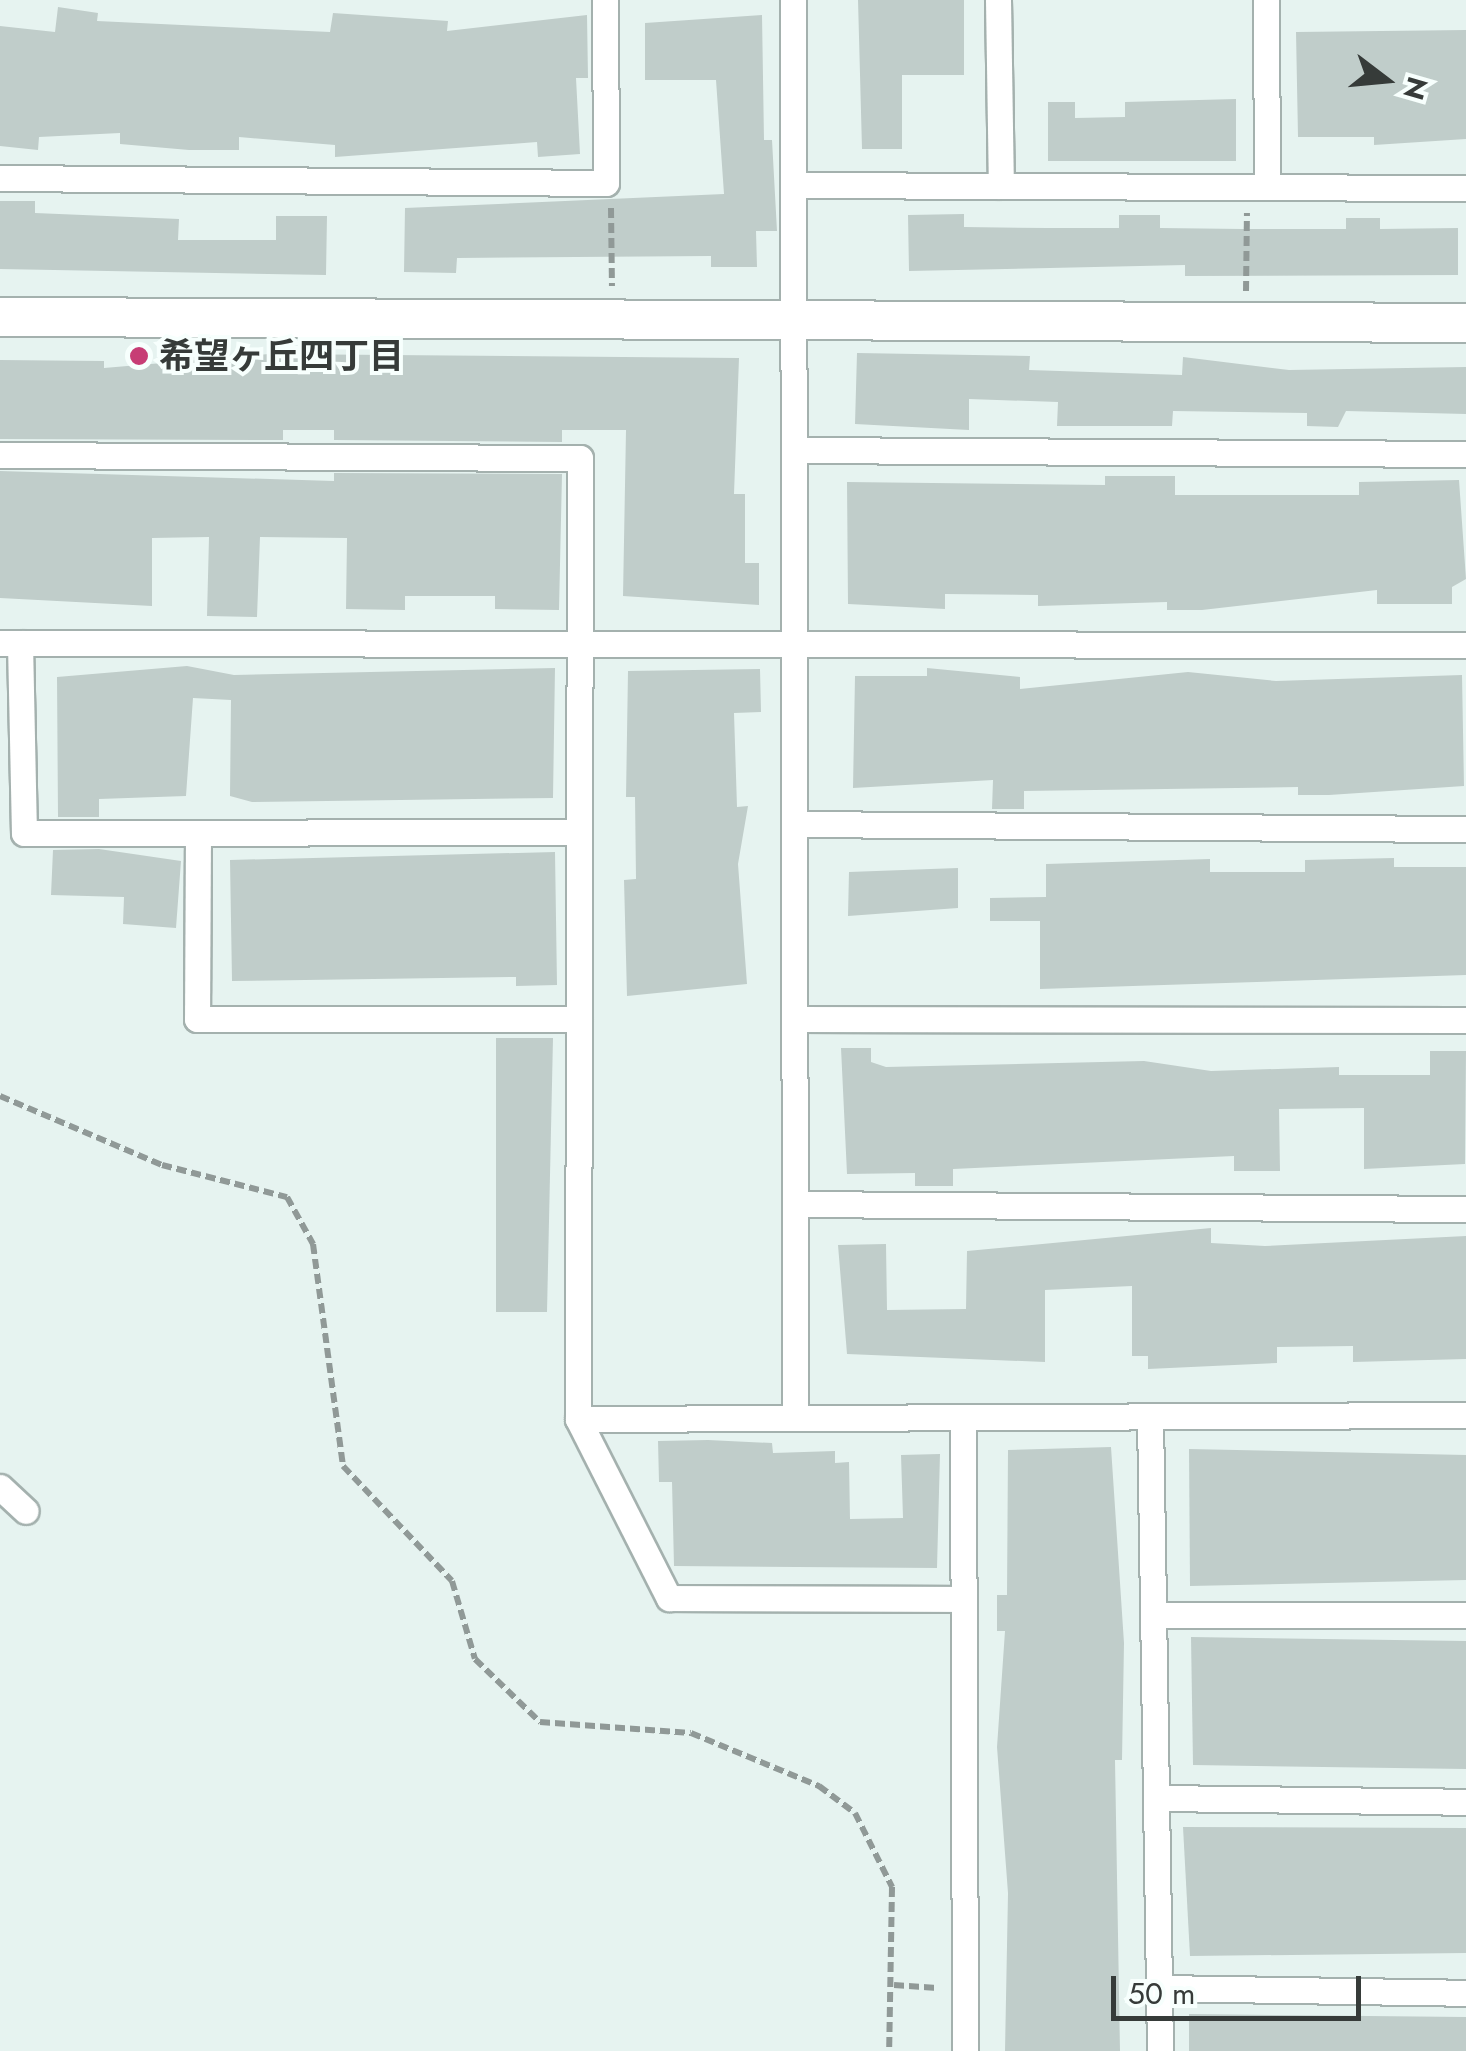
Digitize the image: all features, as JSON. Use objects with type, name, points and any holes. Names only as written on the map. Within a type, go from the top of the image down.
[{"type":"street","points":[[0,178],[606,183],[606,0]]},
{"type":"street","points":[[794,0],[795,1418]]},
{"type":"street","points":[[998,0],[1000,186]]},
{"type":"street","points":[[1257,187],[1266,0]]},
{"type":"street","points":[[794,186],[1466,188]]},
{"type":"street","points":[[0,317],[1466,323]]},
{"type":"street","points":[[794,450],[1466,454]]},
{"type":"street","points":[[0,455],[580,458],[578,1419],[669,1598],[964,1599]]},
{"type":"street","points":[[579,832],[24,833],[10,643],[1466,644]]},
{"type":"street","points":[[794,824],[1466,829]]},
{"type":"street","points":[[198,833],[196,1019],[578,1019]]},
{"type":"street","points":[[794,1019],[1466,1020]]},
{"type":"street","points":[[795,1204],[1466,1209]]},
{"type":"street","points":[[578,1419],[1466,1415]]},
{"type":"street","points":[[1150,1416],[1160,2051]]},
{"type":"street","points":[[963,1417],[965,2051]]},
{"type":"street","points":[[0,1487],[26,1510]]},
{"type":"street","points":[[1154,1615],[1466,1615]]},
{"type":"street","points":[[1156,1798],[1466,1802]]},
{"type":"street","points":[[1159,1988],[1466,1993]]},
{"type":"path","points":[[606,183],[613,318]]},
{"type":"path","points":[[1245,322],[1257,187]]},
{"type":"path","points":[[0,1096],[162,1165],[286,1197],[313,1244],[343,1466],[452,1581],[475,1659],[540,1722],[691,1734],[819,1786],[854,1813],[892,1887],[894,1986],[889,2051]]},
{"type":"path","points":[[894,1986],[965,1989]]},
{"type":"building","points":[[858,0],[964,0],[964,75],[902,75],[902,149],[862,149]]},
{"type":"building","points":[[58,7],[98,13],[97,21],[330,32],[333,13],[448,21],[447,31],[587,15],[588,78],[576,78],[580,154],[538,157],[537,142],[335,157],[335,145],[239,137],[239,150],[189,150],[120,144],[120,133],[39,137],[38,150],[0,146],[0,26],[55,32]]},
{"type":"building","points":[[762,15],[764,140],[772,140],[777,231],[756,231],[757,267],[711,267],[711,256],[457,258],[456,273],[404,272],[405,208],[724,194],[716,80],[645,80],[645,23]]},
{"type":"building","points":[[1466,30],[1466,139],[1374,145],[1374,137],[1298,137],[1296,32]]},
{"type":"building","points":[[1236,99],[1236,161],[1048,161],[1048,102],[1075,102],[1075,118],[1125,117],[1125,102]]},
{"type":"building","points":[[0,201],[35,201],[35,213],[179,219],[178,240],[276,240],[276,216],[327,216],[326,275],[0,269]]},
{"type":"building","points":[[964,214],[964,227],[1047,228],[1119,228],[1119,215],[1160,215],[1160,228],[1243,229],[1346,229],[1346,218],[1380,218],[1380,229],[1458,228],[1458,275],[1185,276],[1185,265],[909,271],[908,215]]},
{"type":"building","points":[[857,353],[1030,356],[1029,370],[1182,375],[1183,357],[1289,370],[1466,367],[1466,414],[1346,411],[1338,427],[1307,426],[1307,413],[1173,411],[1172,426],[1057,426],[1058,402],[969,399],[969,430],[855,424]]},
{"type":"building","points":[[269,354],[739,358],[734,494],[745,494],[745,563],[759,563],[759,605],[623,596],[626,430],[562,430],[562,442],[334,440],[334,430],[283,430],[283,440],[0,439],[0,360],[104,361],[104,368]]},
{"type":"building","points":[[0,471],[334,481],[334,473],[562,474],[559,610],[495,609],[495,596],[405,596],[405,610],[346,609],[347,538],[260,537],[257,617],[207,616],[209,537],[152,538],[152,606],[0,598]]},
{"type":"building","points":[[1105,476],[1175,476],[1175,495],[1359,495],[1359,482],[1459,480],[1466,579],[1452,587],[1452,604],[1377,604],[1377,590],[1202,610],[1167,610],[1167,602],[1038,606],[1038,595],[945,594],[945,609],[848,604],[847,482],[1105,485]]},
{"type":"building","points":[[187,666],[234,675],[555,668],[553,798],[252,802],[230,796],[231,700],[193,698],[186,796],[99,799],[99,817],[58,817],[57,677]]},
{"type":"building","points":[[927,668],[1020,677],[1020,689],[1188,672],[1276,681],[1462,675],[1464,786],[1329,795],[1298,795],[1298,787],[1024,791],[1024,809],[992,809],[993,780],[853,788],[855,676],[927,676]]},
{"type":"building","points":[[760,669],[761,712],[734,713],[737,807],[748,806],[738,864],[747,984],[627,996],[624,880],[636,879],[635,797],[626,797],[628,671]]},
{"type":"building","points":[[99,849],[181,861],[176,928],[123,924],[124,897],[51,895],[53,850]]},
{"type":"building","points":[[555,852],[557,985],[516,986],[516,977],[232,981],[230,860]]},
{"type":"building","points":[[1394,858],[1394,867],[1466,867],[1466,975],[1040,989],[1040,921],[990,921],[990,898],[1046,897],[1046,864],[1210,859],[1210,872],[1305,872],[1305,860]]},
{"type":"building","points":[[958,868],[958,908],[848,916],[849,872]]},
{"type":"building","points":[[496,1038],[553,1038],[547,1312],[496,1312]]},
{"type":"building","points":[[841,1048],[871,1048],[871,1062],[886,1067],[1144,1061],[1211,1071],[1339,1067],[1339,1075],[1430,1075],[1430,1051],[1466,1051],[1465,1164],[1364,1169],[1364,1108],[1279,1109],[1280,1171],[1234,1171],[1234,1156],[953,1169],[953,1186],[915,1186],[915,1173],[847,1174]]},
{"type":"building","points":[[1211,1228],[1211,1243],[1265,1246],[1466,1236],[1466,1359],[1353,1362],[1353,1346],[1277,1347],[1277,1363],[1148,1369],[1148,1356],[1132,1356],[1132,1286],[1045,1290],[1045,1362],[847,1354],[838,1245],[886,1244],[887,1310],[966,1309],[967,1251]]},
{"type":"building","points":[[658,1441],[772,1443],[773,1453],[835,1451],[835,1463],[849,1462],[850,1519],[903,1518],[901,1455],[940,1454],[937,1568],[674,1566],[672,1482],[659,1482]]},
{"type":"building","points":[[1111,1447],[1124,1643],[1122,1760],[1115,1760],[1120,2051],[1005,2051],[1008,1893],[997,1747],[1005,1631],[997,1631],[997,1595],[1007,1595],[1008,1450]]},
{"type":"building","points":[[1189,1449],[1466,1455],[1466,1580],[1190,1586]]},
{"type":"building","points":[[1191,1637],[1466,1641],[1466,1769],[1193,1765]]},
{"type":"building","points":[[1183,1827],[1466,1828],[1466,1953],[1190,1956]]},
{"type":"building","points":[[1189,2014],[1466,2017],[1466,2051],[1189,2051]]},
{"type":"place","name":"希望ヶ丘四丁目","points":[[139,356]]}]
